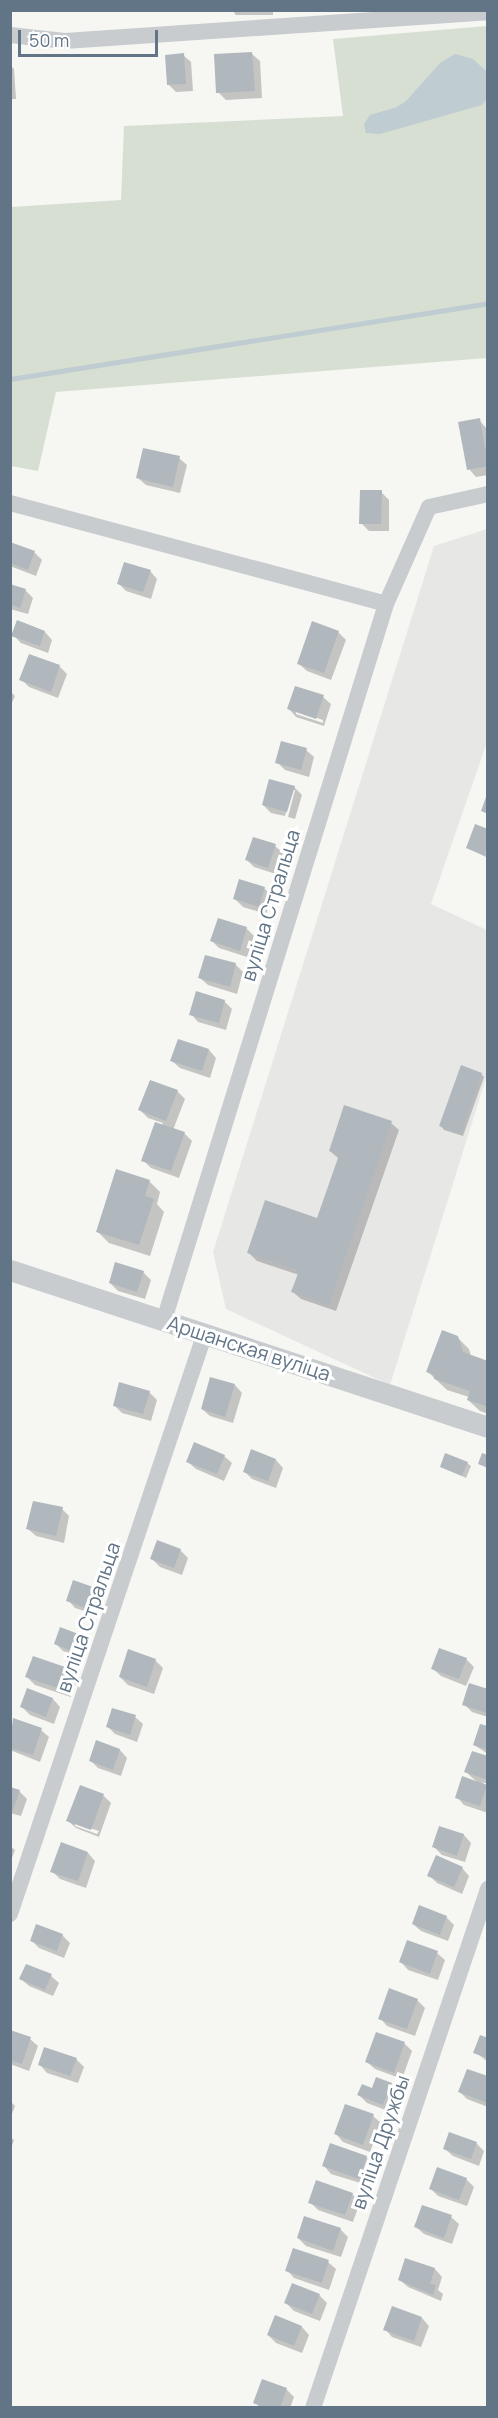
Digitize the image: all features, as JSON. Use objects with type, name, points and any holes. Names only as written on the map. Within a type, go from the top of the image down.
[{"type":"street","points":[[10,35],[65,41],[488,12]]},
{"type":"street","name":"вуліца Стральца","points":[[164,1320],[386,604],[429,507],[488,494]]},
{"type":"street","points":[[10,503],[386,604]]},
{"type":"street","name":"Аршанская вуліца","points":[[10,1270],[488,1427]]},
{"type":"street","name":"вуліца Стральца","points":[[10,1914],[205,1333]]},
{"type":"street","name":"вуліца Дружбы","points":[[313,2408],[488,1889]]},
{"type":"shaded area","points":[[487,26],[487,358],[56,392],[38,471],[11,466],[11,207],[121,200],[124,126],[343,116],[333,39]]},
{"type":"shaded area","points":[[455,54],[473,59],[487,72],[487,99],[482,105],[380,134],[366,133],[364,124],[370,115],[397,107],[406,101],[440,63]]},
{"type":"shaded area","points":[[487,529],[487,742],[431,904],[487,930],[487,1075],[390,1385],[226,1309],[213,1252],[434,546]]},
{"type":"building","points":[[252,52],[255,91],[216,93],[214,54]]},
{"type":"building","points":[[184,53],[186,84],[167,85],[165,55]]},
{"type":"building","points":[[480,418],[485,448],[488,447],[488,466],[467,470],[458,422]]},
{"type":"building","points":[[143,448],[180,456],[173,487],[136,478]]},
{"type":"building","points":[[360,490],[382,490],[381,524],[359,524]]},
{"type":"building","points":[[10,542],[35,551],[28,570],[10,563]]},
{"type":"building","points":[[124,562],[151,570],[143,592],[117,584]]},
{"type":"building","points":[[10,584],[26,589],[20,608],[10,604]]},
{"type":"building","points":[[17,620],[45,631],[40,646],[11,636]]},
{"type":"building","points":[[312,621],[339,631],[324,673],[297,664]]},
{"type":"building","points":[[29,654],[60,665],[51,692],[19,680]]},
{"type":"building","points":[[295,686],[324,695],[316,719],[287,709]]},
{"type":"building","points":[[281,741],[307,748],[301,770],[275,763]]},
{"type":"building","points":[[269,779],[295,786],[287,812],[262,805]]},
{"type":"building","points":[[488,794],[488,814],[481,811]]},
{"type":"building","points":[[475,824],[488,829],[485,856],[466,848]]},
{"type":"building","points":[[253,837],[276,844],[268,868],[245,860]]},
{"type":"building","points":[[239,879],[265,887],[259,907],[233,899]]},
{"type":"building","points":[[218,918],[247,927],[240,951],[210,941]]},
{"type":"building","points":[[205,955],[236,963],[230,987],[198,978]]},
{"type":"building","points":[[196,991],[225,1000],[219,1023],[189,1015]]},
{"type":"building","points":[[178,1039],[209,1049],[202,1071],[170,1061]]},
{"type":"building","points":[[461,1065],[482,1073],[460,1134],[439,1126]]},
{"type":"building","points":[[150,1080],[178,1090],[166,1121],[138,1110]]},
{"type":"building","points":[[344,1105],[392,1121],[329,1305],[291,1292],[299,1271],[247,1253],[265,1200],[317,1218],[339,1155],[329,1151]]},
{"type":"building","points":[[155,1122],[185,1132],[171,1171],[141,1161]]},
{"type":"building","points":[[116,1169],[150,1180],[145,1196],[154,1199],[139,1245],[96,1232]]},
{"type":"building","points":[[115,1262],[144,1271],[137,1292],[109,1283]]},
{"type":"building","points":[[442,1330],[458,1336],[463,1352],[488,1361],[488,1407],[467,1400],[470,1391],[434,1379],[434,1375],[426,1372]]},
{"type":"building","points":[[210,1377],[235,1384],[225,1417],[201,1409]]},
{"type":"building","points":[[119,1382],[150,1391],[143,1414],[113,1406]]},
{"type":"building","points":[[194,1442],[225,1455],[217,1474],[186,1462]]},
{"type":"building","points":[[251,1449],[276,1459],[268,1481],[243,1472]]},
{"type":"building","points":[[445,1453],[468,1462],[462,1476],[440,1467]]},
{"type":"building","points":[[482,1453],[488,1455],[488,1468],[478,1464]]},
{"type":"building","points":[[33,1501],[63,1507],[56,1536],[26,1529]]},
{"type":"building","points":[[157,1540],[181,1549],[174,1568],[150,1559]]},
{"type":"building","points":[[73,1580],[96,1588],[89,1609],[66,1601]]},
{"type":"building","points":[[60,1627],[81,1635],[74,1652],[54,1644]]},
{"type":"building","points":[[439,1648],[467,1658],[459,1679],[431,1669]]},
{"type":"building","points":[[128,1649],[156,1659],[147,1687],[119,1677]]},
{"type":"building","points":[[33,1656],[71,1669],[63,1690],[25,1677]]},
{"type":"building","points":[[469,1683],[488,1689],[487,1713],[462,1705]]},
{"type":"building","points":[[27,1688],[53,1698],[46,1717],[20,1707]]},
{"type":"building","points":[[112,1708],[136,1715],[130,1735],[106,1727]]},
{"type":"building","points":[[13,1718],[42,1728],[33,1755],[10,1748]]},
{"type":"building","points":[[480,1724],[488,1726],[488,1750],[473,1745]]},
{"type":"building","points":[[96,1740],[120,1749],[113,1770],[89,1761]]},
{"type":"building","points":[[472,1751],[488,1756],[488,1780],[464,1772]]},
{"type":"building","points":[[462,1776],[487,1785],[480,1806],[455,1798]]},
{"type":"building","points":[[80,1785],[104,1794],[91,1830],[66,1821]]},
{"type":"building","points":[[10,1787],[20,1790],[13,1810],[10,1809]]},
{"type":"building","points":[[439,1826],[464,1834],[457,1856],[432,1847]]},
{"type":"building","points":[[61,1842],[88,1852],[78,1881],[50,1872]]},
{"type":"building","points":[[436,1855],[463,1867],[454,1887],[427,1876]]},
{"type":"building","points":[[419,1905],[447,1916],[440,1935],[412,1924]]},
{"type":"building","points":[[36,1924],[63,1934],[57,1951],[30,1941]]},
{"type":"building","points":[[407,1940],[438,1951],[430,1974],[399,1962]]},
{"type":"building","points":[[26,1964],[52,1974],[45,1990],[19,1979]]},
{"type":"building","points":[[389,1988],[418,1999],[407,2029],[378,2019]]},
{"type":"building","points":[[10,2030],[31,2037],[22,2064],[10,2060]]},
{"type":"building","points":[[376,2032],[405,2042],[394,2073],[365,2062]]},
{"type":"building","points":[[480,2035],[488,2038],[488,2058],[473,2053]]},
{"type":"building","points":[[44,2047],[77,2058],[70,2076],[38,2065]]},
{"type":"building","points":[[467,2069],[488,2076],[488,2103],[458,2092]]},
{"type":"building","points":[[376,2077],[392,2083],[383,2105],[357,2095],[362,2084],[372,2088]]},
{"type":"building","points":[[345,2104],[374,2114],[363,2145],[334,2134]]},
{"type":"building","points":[[449,2132],[477,2142],[471,2159],[443,2149]]},
{"type":"building","points":[[330,2143],[367,2156],[359,2179],[322,2166]]},
{"type":"building","points":[[437,2167],[467,2178],[459,2200],[429,2189]]},
{"type":"building","points":[[316,2180],[353,2193],[345,2215],[308,2203]]},
{"type":"building","points":[[422,2205],[452,2215],[444,2238],[414,2227]]},
{"type":"building","points":[[304,2216],[341,2228],[333,2251],[297,2238]]},
{"type":"building","points":[[293,2248],[329,2260],[322,2283],[285,2271]]},
{"type":"building","points":[[405,2258],[435,2268],[430,2284],[436,2285],[433,2295],[398,2280]]},
{"type":"building","points":[[292,2283],[320,2294],[312,2314],[284,2303]]},
{"type":"building","points":[[392,2306],[422,2317],[414,2341],[383,2330]]},
{"type":"building","points":[[275,2315],[302,2326],[294,2346],[267,2335]]},
{"type":"building","points":[[262,2379],[287,2388],[280,2408],[266,2408],[253,2403]]},
{"type":"waterway","points":[[10,379],[488,303]]}]
